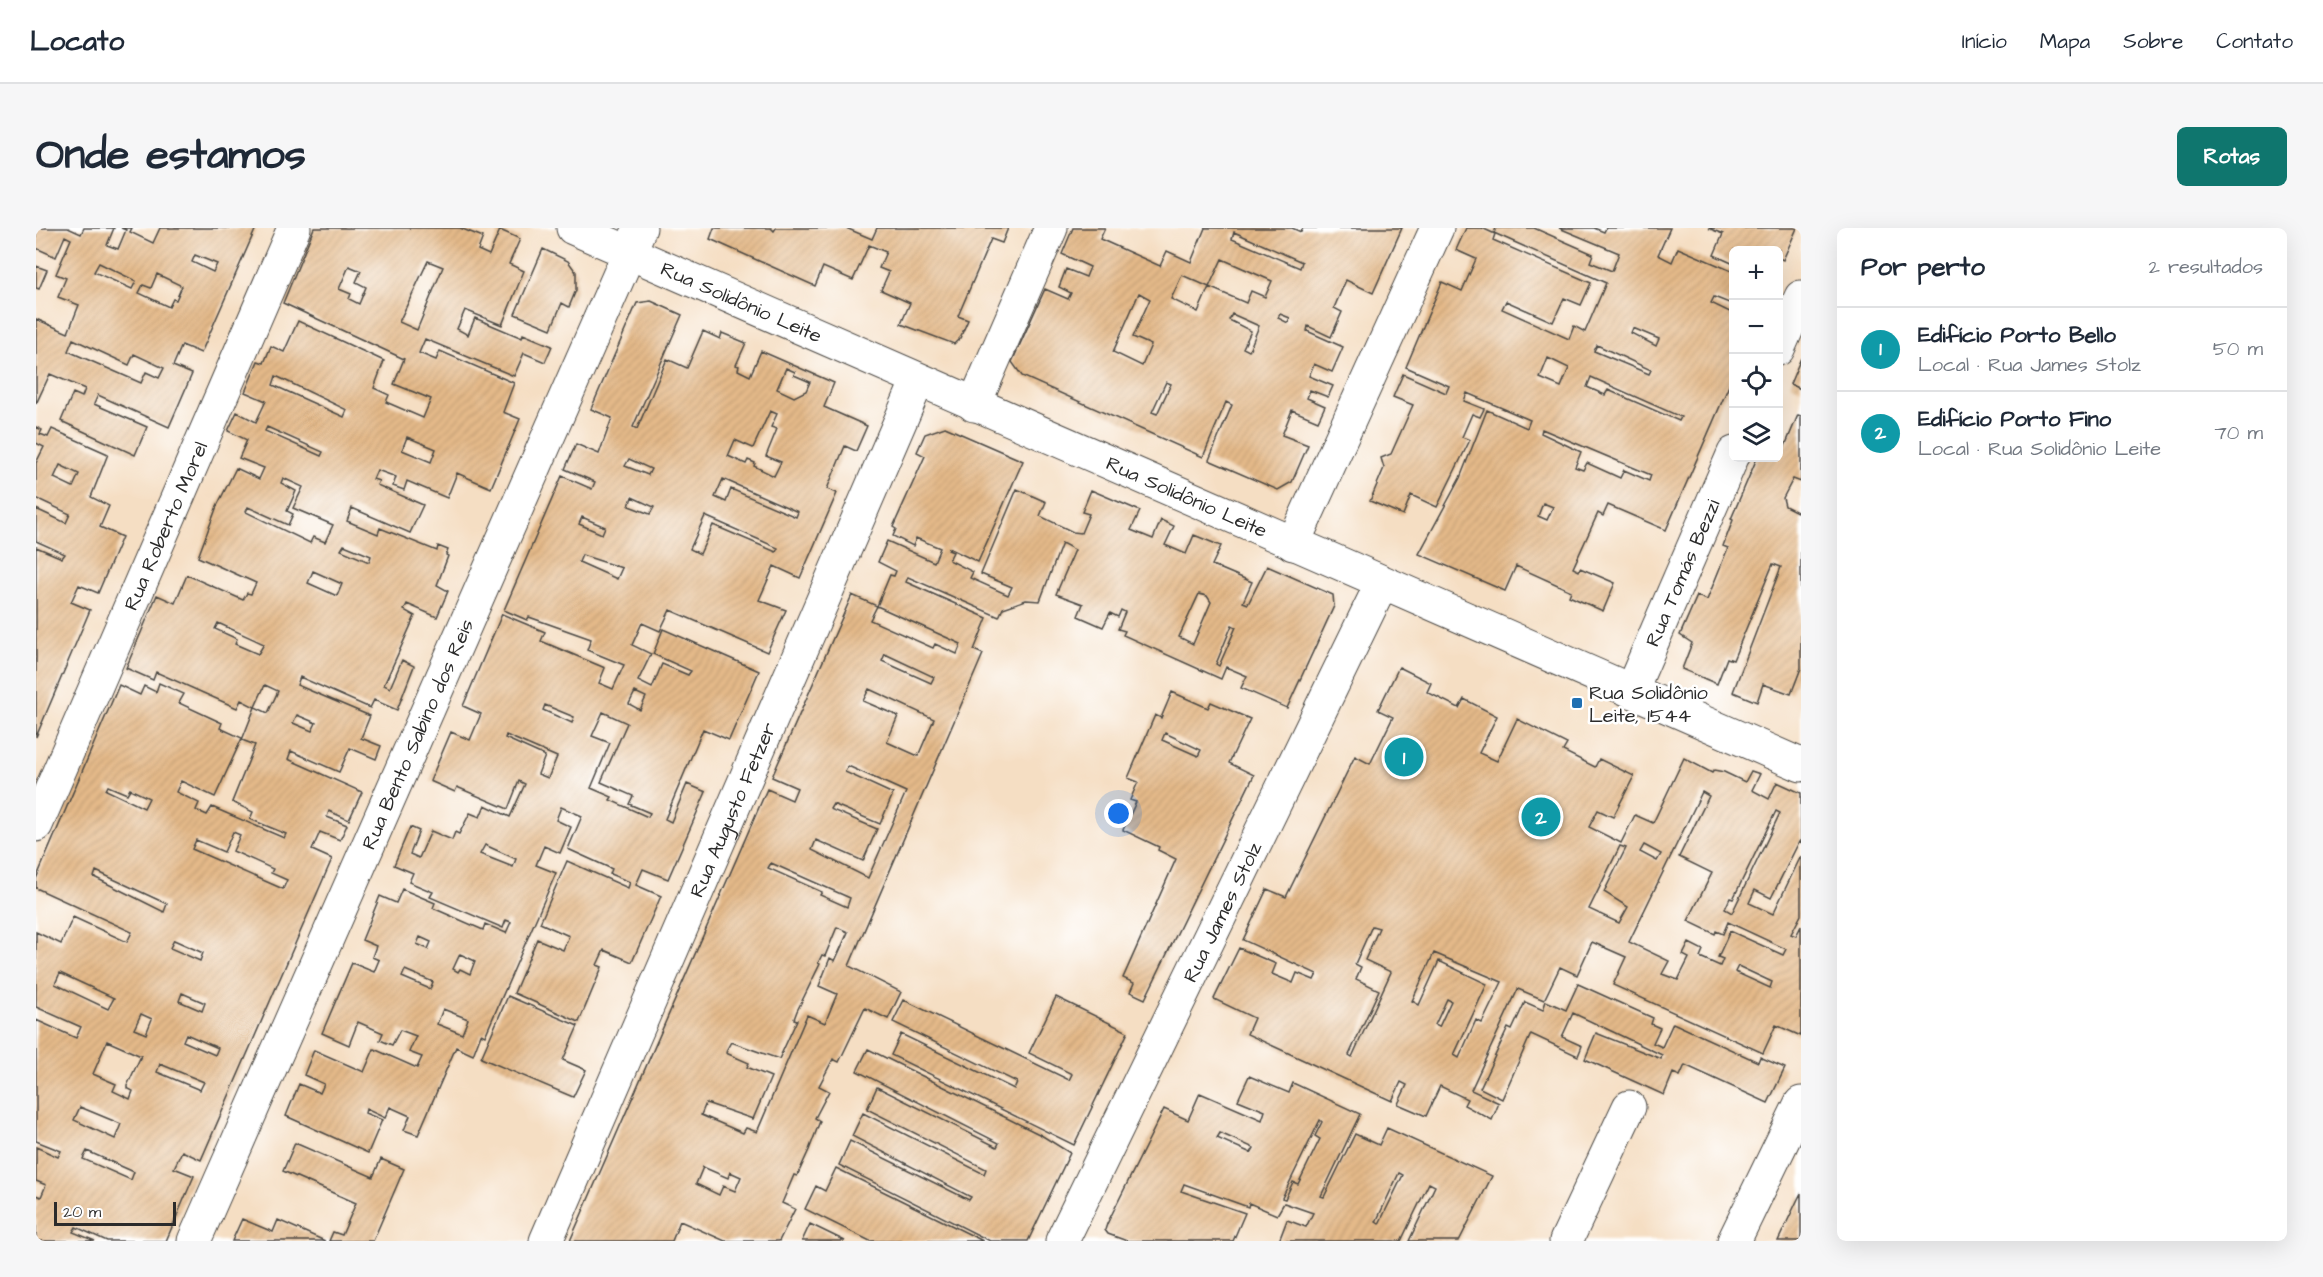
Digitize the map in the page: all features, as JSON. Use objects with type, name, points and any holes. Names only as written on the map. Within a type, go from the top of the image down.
[{"type":"street","name":"Rua Roberto Morel","points":[[36,825],[294,228]]},
{"type":"street","name":"Rua Solidônio Leite","points":[[573,228],[635,241],[918,380],[1801,765]]},
{"type":"street","points":[[974,405],[1051,228]]},
{"type":"street","points":[[1293,544],[1437,228]]},
{"type":"street","name":"Rua Bento Sabino dos Reis","points":[[194,1241],[635,241]]},
{"type":"street","points":[[1783,340],[1801,297]]},
{"type":"street","name":"Rua Augusto Fetzer","points":[[546,1241],[918,380]]},
{"type":"street","name":"Rua Tomás Bezzi","points":[[1631,691],[1730,462]]},
{"type":"street","name":"Rua James Stolz","points":[[1062,1241],[1382,583]]},
{"type":"street","points":[[1734,1241],[1801,1103]]},
{"type":"street","points":[[1566,1241],[1629,1107]]},
{"type":"building","points":[[36,228],[68,228],[81,234],[84,228],[114,228],[107,245],[118,249],[126,230],[121,228],[132,228],[130,232],[153,243],[160,228],[256,228],[201,353],[182,345],[173,366],[192,374],[169,427],[98,395],[94,404],[147,427],[135,455],[61,421],[73,393],[82,397],[85,389],[50,374],[36,404],[36,319],[68,333],[79,305],[58,297],[66,278],[56,274],[71,239],[65,236],[56,257],[36,248]],"holes":[[[195,255],[217,264],[213,272],[192,262]],[[99,263],[136,281],[132,289],[94,272]],[[157,274],[182,286],[176,300],[173,299],[169,307],[139,293],[143,285],[151,288]],[[73,339],[129,365],[134,354],[164,368],[159,378],[146,372],[141,383],[68,351]]]},
{"type":"building","points":[[314,228],[460,228],[483,237],[478,250],[489,255],[500,230],[520,239],[509,264],[524,271],[502,325],[465,310],[457,329],[468,335],[475,318],[522,338],[523,334],[552,346],[545,362],[524,353],[514,376],[425,339],[419,353],[436,360],[440,351],[514,383],[503,412],[520,419],[491,488],[457,473],[447,498],[407,481],[404,490],[393,486],[396,477],[377,470],[373,479],[379,481],[377,485],[423,505],[410,533],[352,508],[347,521],[378,534],[380,528],[437,551],[438,546],[448,550],[437,585],[448,591],[437,617],[407,604],[404,610],[415,616],[384,685],[390,688],[402,660],[414,666],[397,710],[374,700],[370,708],[300,677],[297,685],[370,716],[361,738],[381,746],[376,759],[350,748],[339,772],[291,751],[288,759],[362,792],[349,820],[329,811],[327,817],[347,825],[340,840],[320,832],[312,850],[332,859],[201,1160],[182,1151],[174,1168],[194,1176],[166,1241],[107,1241],[76,1227],[73,1232],[95,1241],[36,1241],[36,1195],[41,1197],[46,1185],[36,1181],[36,1147],[58,1157],[61,1151],[36,1141],[36,1020],[76,1038],[81,1027],[36,1007],[36,932],[61,944],[73,917],[127,942],[132,932],[36,888],[36,879],[119,685],[140,695],[144,686],[156,692],[159,683],[184,694],[179,703],[222,723],[220,728],[242,738],[215,797],[181,781],[176,792],[199,803],[196,810],[207,815],[212,807],[284,838],[286,834],[250,819],[253,812],[232,802],[255,745],[242,740],[255,707],[241,700],[237,708],[156,672],[153,680],[126,668],[157,595],[175,603],[187,575],[243,600],[247,593],[251,594],[256,583],[198,557],[217,506],[236,468],[259,479],[264,468],[239,458],[247,440],[228,431],[237,412],[256,422],[266,401],[245,392],[258,361],[264,363],[271,346],[284,352],[298,321],[384,361],[374,388],[389,395],[386,402],[423,418],[431,399],[394,384],[404,359],[283,303]],"holes":[[[428,261],[443,267],[417,330],[399,322]],[[349,266],[361,271],[356,282],[366,287],[359,304],[349,299],[351,294],[339,289]],[[276,376],[347,410],[344,417],[273,385]],[[267,427],[323,452],[321,456],[265,431]],[[407,437],[436,449],[431,462],[402,450]],[[283,478],[303,487],[293,508],[333,525],[325,542],[313,537],[310,543],[246,512],[248,507],[288,525],[293,514],[287,511],[296,491],[281,483]],[[344,545],[371,556],[369,562],[341,550]],[[313,571],[342,584],[337,596],[308,583]],[[218,623],[264,644],[258,654],[235,644],[237,639],[215,629]],[[265,685],[278,691],[268,713],[255,707]],[[297,715],[316,723],[312,731],[293,723]],[[108,786],[127,794],[130,789],[149,798],[144,808],[106,790]],[[233,832],[240,835],[233,851],[273,869],[271,873],[287,880],[283,889],[192,849],[196,840],[224,852]],[[96,871],[167,904],[164,912],[94,877]],[[174,940],[203,953],[200,961],[170,948]],[[60,973],[114,998],[108,1009],[55,984]],[[182,993],[205,1003],[202,1011],[179,1001]],[[141,1014],[152,1019],[146,1034],[134,1029]],[[186,1034],[218,1048],[215,1055],[183,1041]],[[107,1041],[141,1056],[127,1086],[133,1091],[130,1099],[113,1091],[116,1084],[93,1074]],[[160,1064],[204,1082],[200,1090],[157,1072]],[[80,1107],[121,1124],[115,1139],[74,1120]],[[87,1151],[134,1172],[131,1180],[83,1159]]]},
{"type":"building","points":[[714,228],[771,228],[774,231],[776,228],[846,228],[872,239],[877,228],[1008,228],[1002,243],[991,239],[958,316],[968,320],[960,338],[954,344],[901,324],[910,303],[881,290],[889,272],[879,268],[886,252],[869,245],[853,280],[823,267],[815,286],[710,239]]},
{"type":"building","points":[[1073,228],[1105,228],[1100,239],[1160,266],[1167,251],[1191,262],[1205,228],[1292,228],[1301,232],[1303,228],[1402,228],[1373,293],[1346,280],[1334,308],[1342,312],[1331,337],[1308,326],[1307,331],[1343,347],[1332,372],[1314,364],[1309,376],[1333,386],[1328,397],[1310,390],[1307,398],[1325,406],[1318,421],[1292,410],[1282,435],[1308,445],[1292,482],[1278,490],[1209,460],[1232,405],[1226,402],[1203,457],[1022,376],[1012,362],[1045,289],[1068,299],[1071,293],[1059,287],[1066,269],[1086,277],[1090,267],[1062,254]],"holes":[[[1234,232],[1302,262],[1300,268],[1232,239]],[[1222,259],[1272,281],[1265,297],[1251,291],[1246,303],[1209,287]],[[1182,275],[1209,287],[1198,312],[1171,299]],[[1139,293],[1150,299],[1133,337],[1151,345],[1142,366],[1113,352]],[[1232,314],[1259,326],[1249,351],[1243,348],[1251,331],[1229,320]],[[1280,314],[1290,318],[1288,323],[1278,318]],[[1166,382],[1171,384],[1157,414],[1152,412]]]},
{"type":"building","points":[[1466,228],[1482,228],[1495,234],[1493,240],[1591,283],[1581,305],[1564,298],[1553,322],[1506,301],[1502,309],[1569,339],[1574,326],[1585,332],[1606,283],[1494,233],[1496,228],[1534,228],[1593,254],[1590,262],[1612,271],[1619,253],[1559,228],[1594,228],[1604,232],[1606,228],[1670,228],[1658,255],[1672,262],[1678,248],[1729,270],[1729,303],[1714,297],[1711,303],[1729,312],[1729,385],[1666,530],[1608,505],[1603,516],[1598,513],[1573,568],[1579,571],[1580,568],[1615,583],[1603,611],[1569,596],[1571,591],[1516,566],[1505,591],[1419,554],[1460,478],[1487,410],[1527,428],[1530,420],[1467,393],[1464,401],[1484,409],[1480,417],[1472,414],[1462,437],[1470,440],[1437,507],[1411,495],[1403,515],[1370,501],[1384,468],[1381,458],[1391,454],[1413,405],[1393,397],[1403,374],[1446,393],[1449,386],[1406,367],[1442,282],[1462,291],[1476,259],[1456,250]],"holes":[[[1633,328],[1659,339],[1656,346],[1631,333]],[[1597,345],[1651,370],[1649,374],[1594,351]],[[1548,358],[1569,368],[1561,387],[1540,378]],[[1591,377],[1681,417],[1679,421],[1608,390],[1605,395],[1587,387]],[[1542,429],[1651,475],[1649,481],[1624,470],[1620,478],[1587,463],[1583,470],[1575,467],[1581,452],[1541,433]],[[1543,503],[1553,507],[1547,520],[1538,516]]]},
{"type":"building","points":[[1708,228],[1797,228],[1783,260],[1783,246],[1729,246],[1729,262],[1714,255],[1723,234]]},
{"type":"building","points":[[543,249],[568,261],[576,272],[576,290],[569,307],[562,303],[551,329],[515,314]]},
{"type":"building","points":[[36,266],[47,270],[39,289],[36,288]]},
{"type":"building","points":[[651,301],[682,315],[633,427],[637,429],[667,359],[687,368],[703,331],[720,339],[722,333],[746,343],[736,365],[739,366],[738,370],[750,376],[761,351],[834,383],[824,407],[867,426],[856,451],[845,446],[827,489],[837,493],[800,578],[774,566],[759,600],[786,610],[767,652],[670,610],[660,631],[642,623],[632,645],[651,654],[638,681],[652,688],[662,664],[688,675],[691,671],[653,654],[663,629],[759,671],[729,740],[703,729],[665,819],[671,822],[687,784],[706,792],[668,879],[643,869],[636,885],[661,896],[632,962],[604,950],[597,965],[602,967],[579,1022],[514,993],[537,939],[563,950],[569,936],[540,923],[567,861],[628,888],[630,882],[610,874],[612,869],[568,849],[582,816],[561,807],[556,820],[571,827],[560,853],[544,846],[536,865],[556,873],[485,1036],[481,1034],[473,1055],[456,1047],[418,1135],[404,1130],[410,1116],[390,1107],[385,1118],[366,1109],[365,1113],[382,1120],[368,1153],[286,1116],[299,1084],[320,1093],[324,1084],[304,1075],[314,1050],[364,1072],[374,1049],[417,1068],[422,1057],[409,1052],[416,1036],[400,1030],[392,1045],[380,1040],[383,1033],[358,1022],[349,1045],[322,1033],[352,963],[374,972],[379,960],[372,957],[376,946],[362,940],[380,896],[396,903],[402,889],[435,903],[433,908],[483,930],[485,924],[506,933],[511,922],[506,920],[503,928],[430,897],[433,892],[409,882],[413,873],[394,865],[410,827],[419,831],[410,854],[419,858],[431,831],[452,840],[455,832],[459,834],[470,813],[480,817],[485,805],[510,817],[525,784],[519,781],[508,809],[457,787],[455,792],[430,781],[451,732],[470,740],[481,714],[463,706],[502,614],[545,632],[541,641],[605,668],[599,683],[613,689],[624,665],[587,650],[591,639],[529,617],[527,620],[504,610],[562,476],[592,489],[595,482],[565,469],[576,444],[599,454],[612,418],[591,409],[637,303]],"holes":[[[786,368],[795,372],[794,375],[810,382],[806,391],[794,397],[777,389]],[[770,411],[777,414],[771,427],[777,429],[766,456],[781,462],[774,476],[754,466],[755,463],[748,460],[746,464],[728,456],[735,440],[753,448]],[[629,459],[651,469],[648,475],[625,466]],[[723,479],[798,512],[796,517],[731,489],[726,502],[715,497]],[[632,497],[654,507],[650,514],[629,506]],[[705,516],[778,548],[776,552],[713,525],[700,554],[690,549]],[[582,517],[605,527],[602,534],[579,524]],[[582,555],[622,568],[617,579],[579,562]],[[635,692],[646,697],[640,710],[629,704]],[[545,705],[574,717],[572,723],[543,710]],[[603,712],[627,723],[601,782],[633,796],[629,804],[650,813],[648,817],[610,800],[612,797],[591,788],[610,743],[592,736]],[[506,735],[557,757],[548,778],[538,774],[545,756],[505,738]],[[485,845],[516,859],[513,867],[480,854]],[[420,937],[431,942],[428,949],[417,944]],[[460,954],[475,961],[470,974],[460,969],[458,972],[453,969]],[[405,970],[433,982],[430,989],[402,977]],[[443,1009],[468,1019],[462,1034],[437,1024]]]},
{"type":"building","points":[[1801,358],[1801,389],[1790,384]]},
{"type":"building","points":[[1798,415],[1801,416],[1801,482],[1793,479],[1783,498],[1785,506],[1801,514],[1801,668],[1791,694],[1763,684],[1757,702],[1733,692],[1781,567],[1773,564],[1733,660],[1727,658],[1717,684],[1682,669],[1692,643],[1680,635],[1697,596],[1707,600],[1728,548],[1723,546],[1733,520],[1731,519],[1755,462],[1783,462],[1783,445],[1785,446]]},
{"type":"building","points":[[36,427],[42,430],[40,434],[48,437],[52,429],[108,454],[91,497],[109,506],[100,527],[122,537],[98,593],[79,585],[71,602],[90,610],[36,737],[36,547],[62,558],[65,554],[36,541],[36,509],[66,523],[70,514],[36,498],[36,463],[44,447],[36,443]],"holes":[[[60,465],[79,474],[73,487],[54,478]]]},
{"type":"building","points":[[945,427],[1023,461],[978,562],[949,548],[948,550],[953,552],[949,560],[973,572],[970,578],[1008,595],[1012,587],[981,574],[1017,489],[1046,502],[1040,516],[1073,532],[1081,533],[1089,514],[1082,512],[1091,490],[1140,511],[1131,530],[1153,539],[1161,520],[1174,526],[1165,545],[1186,554],[1194,535],[1221,546],[1212,565],[1252,582],[1243,602],[1248,604],[1267,566],[1333,595],[1334,606],[1287,708],[1241,688],[1247,676],[1226,667],[1221,679],[1123,635],[1125,631],[1118,629],[1125,612],[1121,610],[1118,617],[1110,613],[1103,627],[1078,616],[1083,604],[1056,594],[1075,550],[1062,543],[1040,601],[1026,600],[1003,608],[999,617],[908,577],[906,582],[987,618],[974,650],[983,654],[849,966],[901,992],[888,1019],[865,1008],[839,1062],[833,1059],[819,1086],[829,1091],[815,1118],[820,1121],[809,1150],[797,1176],[794,1175],[782,1203],[795,1209],[779,1241],[725,1241],[680,1221],[672,1241],[570,1241],[767,789],[792,800],[797,788],[772,777],[852,595],[877,606],[890,575],[894,576],[896,571],[878,562],[887,541],[934,562],[940,548],[916,538],[913,546],[893,536],[896,529],[893,527],[925,456],[917,452],[925,434]],"holes":[[[1199,594],[1207,596],[1211,602],[1193,644],[1179,637]],[[877,606],[961,644],[957,654],[935,644],[933,648],[870,620]],[[1232,625],[1236,627],[1219,666],[1216,664]],[[885,654],[934,677],[931,683],[882,661]],[[869,689],[934,719],[918,756],[887,742],[898,716],[863,701]],[[848,766],[906,792],[868,878],[812,850],[816,840],[863,861],[877,829],[830,809],[833,804],[880,824],[893,794],[845,772]],[[771,863],[850,898],[847,907],[820,895],[822,892],[768,868]],[[837,927],[848,932],[835,961],[830,958],[819,986],[837,994],[825,1023],[807,1015],[757,1132],[746,1128],[743,1133],[701,1115],[706,1103],[753,1119],[771,1077],[747,1067],[749,1063],[726,1053],[727,1049],[731,1042],[779,1059],[822,955],[825,956]],[[703,1167],[728,1178],[730,1172],[741,1177],[735,1191],[723,1186],[719,1195],[696,1184]]]},
{"type":"building","points":[[1399,667],[1431,683],[1427,692],[1459,708],[1464,699],[1497,716],[1479,753],[1497,761],[1517,719],[1567,744],[1563,751],[1595,767],[1599,759],[1634,776],[1613,817],[1598,810],[1589,827],[1621,843],[1635,815],[1653,823],[1684,758],[1712,773],[1714,770],[1724,772],[1745,782],[1751,771],[1760,774],[1752,790],[1769,799],[1777,782],[1801,793],[1801,843],[1799,842],[1771,898],[1755,890],[1749,903],[1773,914],[1801,856],[1801,915],[1791,934],[1796,936],[1801,926],[1801,1036],[1776,1025],[1763,1053],[1613,985],[1626,957],[1592,942],[1577,975],[1560,967],[1544,1000],[1518,989],[1471,1090],[1499,1103],[1492,1120],[1464,1105],[1467,1099],[1440,1086],[1426,1116],[1398,1104],[1407,1085],[1401,1082],[1392,1101],[1247,1034],[1254,1018],[1214,999],[1239,948],[1276,964],[1272,974],[1293,983],[1297,973],[1314,980],[1317,974],[1243,940],[1267,889],[1286,897],[1355,756],[1370,764],[1393,717],[1378,710]],"holes":[[[1702,792],[1709,796],[1679,857],[1712,873],[1688,921],[1715,934],[1716,931],[1723,934],[1728,922],[1786,949],[1783,955],[1730,931],[1718,957],[1723,959],[1720,966],[1700,957],[1703,950],[1689,943],[1683,955],[1689,958],[1678,980],[1662,974],[1669,961],[1629,942]],[[1776,811],[1780,813],[1732,913],[1725,909],[1730,898],[1733,899]],[[1644,845],[1661,854],[1657,861],[1640,852]],[[1620,846],[1626,848],[1604,892],[1628,907],[1619,923],[1589,909]],[[1372,926],[1379,928],[1365,960],[1391,972],[1352,1057],[1349,1055],[1379,990],[1356,979],[1361,967],[1355,964]],[[1434,953],[1502,982],[1482,1023],[1476,1020],[1459,1058],[1454,1055],[1487,984],[1439,961],[1419,1005],[1412,1001]],[[1738,966],[1772,982],[1770,988],[1735,972]],[[1447,999],[1451,1001],[1439,1027],[1435,1025]]]},
{"type":"building","points":[[1172,692],[1208,708],[1211,702],[1250,719],[1229,763],[1254,775],[1145,999],[1130,992],[1134,983],[1123,978],[1176,859],[1158,850],[1159,847],[1123,830],[1136,802],[1130,800],[1138,782],[1128,778],[1155,715],[1161,718]],"holes":[[[1165,733],[1201,750],[1198,756],[1162,740]]]},
{"type":"building","points":[[1578,984],[1653,1018],[1651,1024],[1660,1028],[1653,1043],[1662,1047],[1673,1023],[1758,1062],[1760,1057],[1785,1068],[1768,1103],[1685,1065],[1680,1076],[1673,1073],[1664,1095],[1585,1059],[1596,1033],[1661,1059],[1662,1055],[1573,1013],[1562,1037],[1582,1046],[1578,1056],[1531,1034],[1502,1099],[1480,1088],[1508,1028],[1512,1030],[1525,1002],[1543,1010],[1546,1001],[1566,1010]]},
{"type":"building","points":[[508,996],[578,1026],[563,1060],[586,1070],[573,1097],[481,1058]]},
{"type":"building","points":[[1056,997],[1128,1032],[1074,1145],[891,1055],[901,1034],[1014,1089],[1017,1082],[893,1022],[904,1000],[1069,1080],[1072,1074],[1029,1053]]},
{"type":"building","points":[[868,1049],[1041,1135],[1070,1153],[1028,1241],[990,1241],[839,1165],[850,1141],[969,1200],[971,1197],[852,1136],[863,1113],[984,1174],[986,1169],[867,1109],[877,1087],[997,1147],[999,1143],[857,1071]]},
{"type":"building","points":[[1249,1076],[1289,1093],[1293,1083],[1360,1114],[1321,1196],[1324,1197],[1355,1134],[1379,1145],[1387,1128],[1492,1176],[1459,1241],[1409,1241],[1435,1186],[1429,1183],[1401,1241],[1279,1241],[1287,1220],[1306,1227],[1313,1213],[1284,1203],[1277,1215],[1249,1203],[1248,1207],[1184,1184],[1181,1191],[1245,1213],[1233,1241],[1127,1241],[1108,1234],[1105,1230],[1107,1224],[1164,1109],[1188,1120],[1200,1093],[1262,1120],[1265,1111],[1238,1100]],"holes":[[[1320,1120],[1322,1122],[1315,1136],[1320,1139],[1298,1184],[1293,1182],[1285,1199],[1282,1198]],[[1220,1133],[1254,1148],[1251,1153],[1217,1138]],[[1399,1173],[1403,1175],[1379,1224],[1376,1222]]]},
{"type":"building","points":[[295,1143],[373,1177],[381,1159],[404,1169],[373,1241],[329,1241],[333,1232],[342,1235],[356,1203],[283,1171]]},
{"type":"building","points":[[836,1168],[983,1241],[870,1241],[805,1209],[816,1186],[825,1191]]},
{"type":"building","points":[[1801,1193],[1801,1241],[1778,1241],[1797,1201]]},
{"type":"building","points":[[242,1219],[273,1232],[278,1220],[325,1241],[232,1241]]},
{"type":"building","points":[[810,1224],[845,1241],[802,1241]]},
{"type":"place","name":"Rua Solidônio Leite, 1544","points":[[1577,703]]},
{"type":"place","name":"Edifício Porto Bello","points":[[1404,757]]},
{"type":"place","name":"Edifício Porto Fino","points":[[1541,817]]}]
